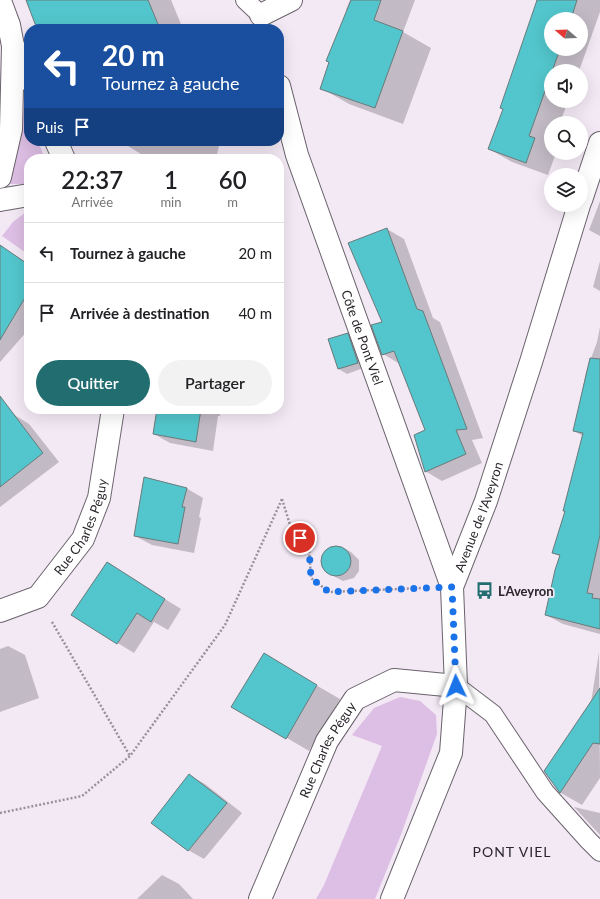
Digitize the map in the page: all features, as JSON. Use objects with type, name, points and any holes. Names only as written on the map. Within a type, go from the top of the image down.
[{"type":"street","points":[[261,15],[291,0]]},
{"type":"street","points":[[0,1],[9,25],[13,46],[11,129],[0,177]]},
{"type":"street","points":[[13,46],[24,69]]},
{"type":"street","name":"Côte de Pont Viel","points":[[284,104],[302,169],[452,587]]},
{"type":"street","points":[[588,179],[600,143]]},
{"type":"street","points":[[0,200],[24,197]]},
{"type":"street","name":"Avenue de l'Aveyron","points":[[392,899],[451,753],[456,686],[452,587],[486,501],[532,362],[577,212]]},
{"type":"street","name":"Rue Charles Péguy","points":[[38,597],[82,539],[91,520],[99,498],[112,414]]},
{"type":"street","points":[[0,611],[38,597]]},
{"type":"street","name":"Rue Charles Péguy","points":[[260,899],[327,741],[355,699],[394,680],[456,686]]},
{"type":"lane","points":[[245,0],[261,15]]},
{"type":"lane","points":[[456,686],[493,714],[545,792],[600,852]]},
{"type":"path","points":[[0,813],[82,796],[130,756],[225,624],[282,499],[291,528],[309,548],[311,578],[329,592],[452,587]]},
{"type":"path","points":[[38,597],[130,756]]},
{"type":"shaded area","points":[[24,106],[24,146],[40,146],[43,154],[24,154],[24,184],[10,184],[17,155]]},
{"type":"shaded area","points":[[24,214],[24,251],[2,236],[13,222]]},
{"type":"shaded area","points":[[400,697],[420,701],[436,715],[437,734],[402,832],[375,899],[316,899],[324,885],[382,746],[352,735],[374,708]]},
{"type":"building","points":[[26,0],[148,0],[158,24],[35,24]]},
{"type":"building","points":[[351,0],[381,0],[374,20],[403,31],[375,108],[320,89],[329,62],[326,61]]},
{"type":"building","points":[[537,0],[577,0],[573,12],[544,12],[544,56],[558,56],[555,64],[544,64],[544,94],[529,136],[535,138],[526,163],[488,149],[503,109],[500,108]]},
{"type":"building","points":[[387,228],[417,309],[423,311],[467,429],[456,430],[466,454],[425,472],[414,435],[425,430],[394,351],[382,355],[371,325],[382,322],[348,243]]},
{"type":"building","points":[[0,245],[24,262],[24,299],[0,340]]},
{"type":"building","points":[[348,333],[358,363],[338,369],[328,339]]},
{"type":"building","points":[[590,358],[600,359],[600,535],[587,593],[593,594],[592,598],[600,599],[600,629],[545,615],[555,570],[560,555],[552,553],[565,511],[563,511],[583,433],[573,431]]},
{"type":"building","points":[[0,396],[43,453],[0,487]]},
{"type":"building","points":[[156,414],[200,414],[196,442],[153,434]]},
{"type":"building","points":[[144,477],[187,488],[182,507],[185,507],[178,544],[134,536]]},
{"type":"building","points":[[336,546],[347,550],[351,561],[347,572],[336,576],[325,572],[321,561],[325,550]]},
{"type":"building","points":[[107,562],[165,599],[151,622],[137,613],[117,644],[71,615]]},
{"type":"building","points":[[264,653],[317,685],[286,739],[231,707]]},
{"type":"building","points":[[600,688],[600,744],[593,743],[560,793],[544,771]]},
{"type":"building","points":[[189,774],[227,803],[188,851],[151,823]]},
{"type":"place","name":"L'Aveyron","points":[[485,591]]},
{"type":"district","name":"PONT VIEL","points":[[512,852]]},
{"type":"route","points":[[300,538],[309,548],[311,578],[329,592],[452,587],[456,686]]}]
